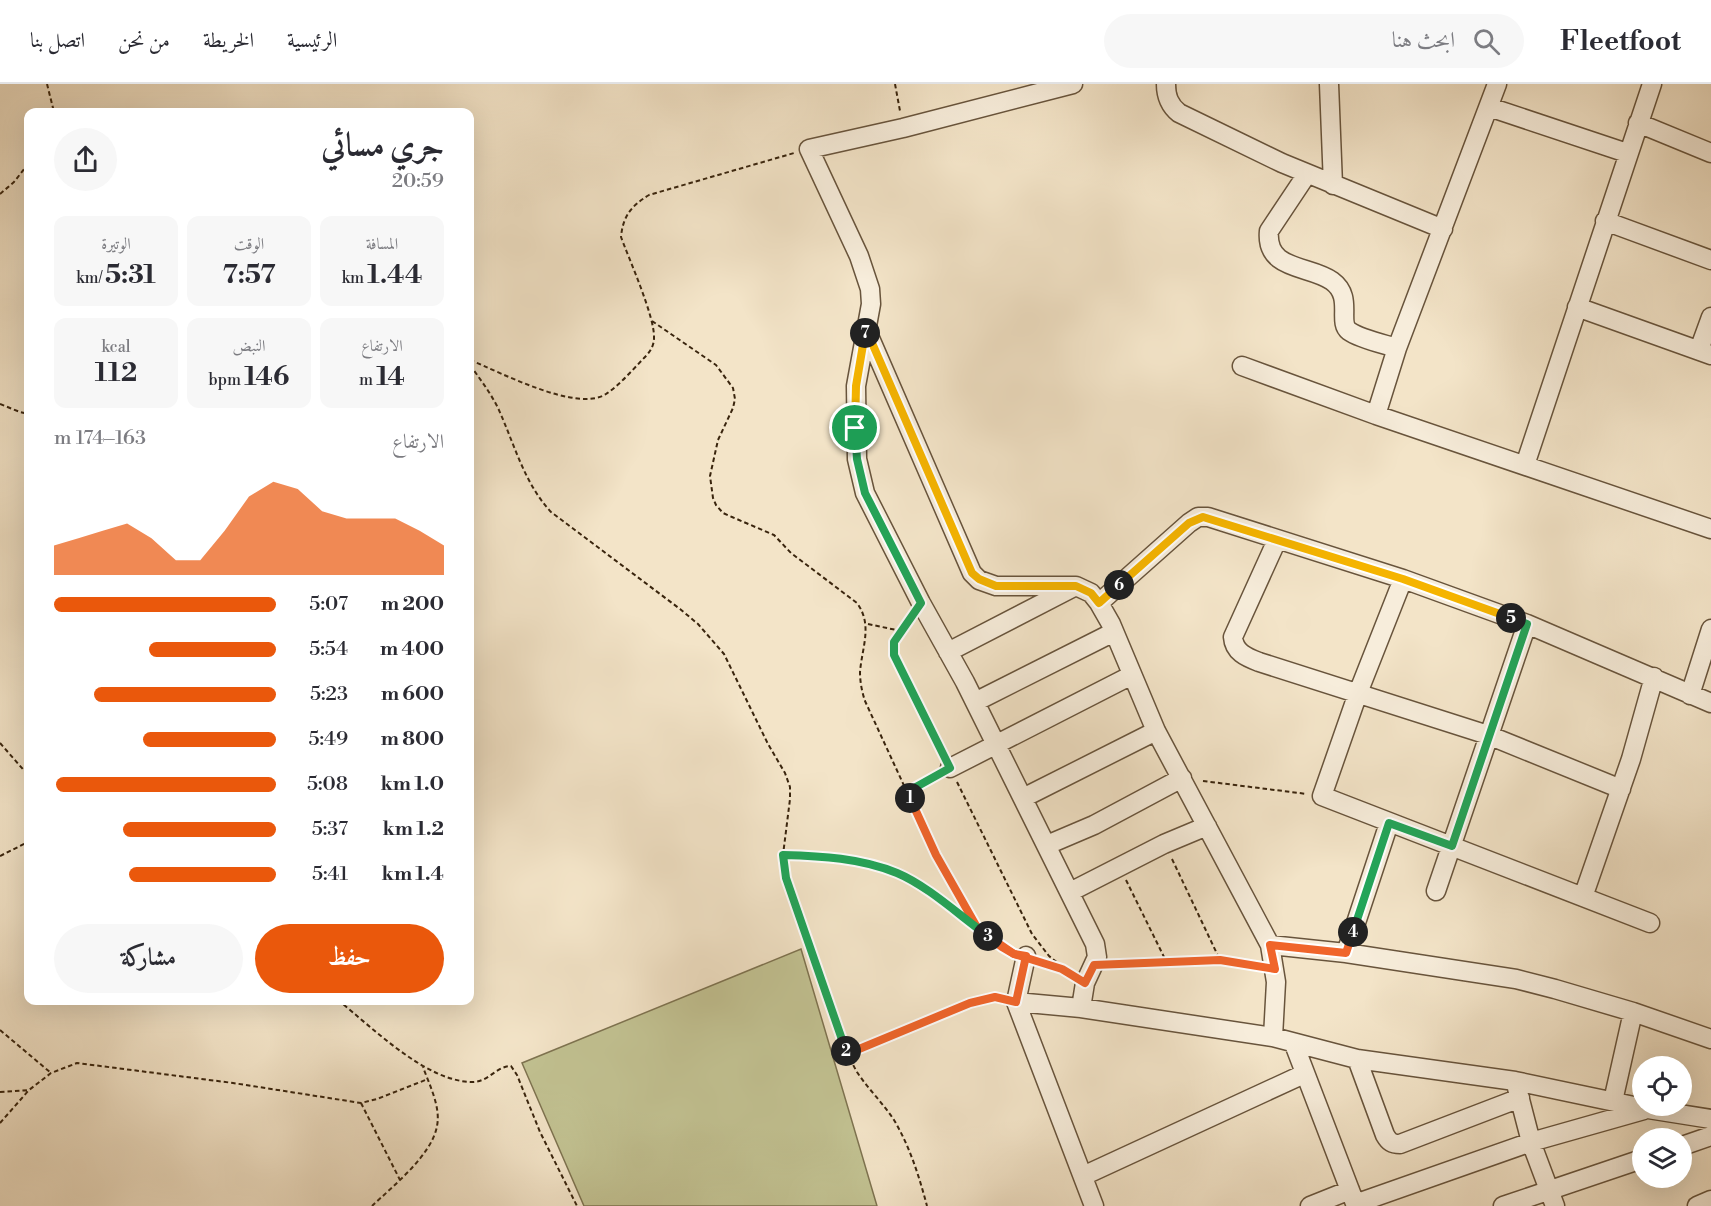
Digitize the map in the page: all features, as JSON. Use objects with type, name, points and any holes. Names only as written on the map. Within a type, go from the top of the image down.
[{"type":"street","points":[[1072,84],[903,128],[809,149],[865,272],[870,290],[871,304],[856,386],[857,459],[865,493],[975,702],[1095,944],[1097,957],[1085,983],[1081,1008]]},
{"type":"street","points":[[1166,84],[1168,100],[1179,113],[1306,174],[1443,229]]},
{"type":"street","points":[[1329,84],[1333,185]]},
{"type":"street","points":[[1376,415],[1397,348],[1497,84]]},
{"type":"street","points":[[1525,465],[1627,153],[1652,84]]},
{"type":"street","points":[[1489,107],[1627,153]]},
{"type":"street","points":[[1638,123],[1711,153]]},
{"type":"street","points":[[1306,174],[1269,231],[1268,240],[1274,253],[1289,265],[1331,281],[1337,286],[1346,302],[1344,323],[1349,331],[1397,348]]},
{"type":"street","points":[[1605,221],[1711,260]]},
{"type":"street","points":[[1577,307],[1705,352],[1711,317]]},
{"type":"street","points":[[866,329],[972,573],[979,579],[996,586],[1076,586],[1091,593],[1099,603],[1114,632],[1155,730],[1270,945],[1275,969],[1273,1037]]},
{"type":"street","points":[[1242,366],[1376,415],[1711,530]]},
{"type":"street","points":[[1099,603],[1198,518],[1219,521],[1403,579],[1527,624],[1711,703]]},
{"type":"street","points":[[1277,540],[1235,630],[1233,637],[1240,653],[1259,662],[1488,735],[1621,789]]},
{"type":"street","points":[[1403,579],[1358,693],[1322,796],[1650,923]]},
{"type":"street","points":[[948,652],[1076,586]]},
{"type":"street","points":[[1436,891],[1527,624]]},
{"type":"street","points":[[1690,694],[1706,669],[1711,629]]},
{"type":"street","points":[[975,702],[1114,632]]},
{"type":"street","points":[[950,768],[1132,675]]},
{"type":"street","points":[[1583,897],[1621,789],[1654,677]]},
{"type":"street","points":[[1023,798],[1155,730]]},
{"type":"street","points":[[1047,845],[1094,825],[1182,778]]},
{"type":"street","points":[[1346,953],[1389,823]]},
{"type":"street","points":[[1070,892],[1164,844],[1207,826]]},
{"type":"street","points":[[1270,945],[1346,953],[1516,979],[1555,988],[1711,1039]]},
{"type":"street","points":[[1026,956],[1016,1002],[1094,1206]]},
{"type":"street","points":[[1016,1002],[1081,1008],[1273,1037],[1357,1059],[1517,1089],[1632,1105]]},
{"type":"street","points":[[1613,1101],[1633,1012]]},
{"type":"street","points":[[1294,1044],[1354,1200]]},
{"type":"street","points":[[1357,1059],[1385,1135],[1394,1144],[1400,1144],[1517,1089]]},
{"type":"street","points":[[1083,1176],[1304,1074]]},
{"type":"street","points":[[1517,1089],[1531,1142],[1552,1198]]},
{"type":"street","points":[[1310,1206],[1354,1200],[1531,1142],[1632,1114]]},
{"type":"street","points":[[1692,1116],[1711,1119]]},
{"type":"street","points":[[1692,1143],[1711,1136]]},
{"type":"street","points":[[1503,1206],[1552,1198],[1632,1163]]},
{"type":"street","points":[[1697,1206],[1711,1200]]},
{"type":"path","points":[[47,84],[53,108]]},
{"type":"path","points":[[896,84],[903,128]]},
{"type":"path","points":[[474,362],[560,396],[592,399],[606,394],[647,356],[652,348],[654,337],[652,321],[621,237],[627,212],[649,195],[809,149]]},
{"type":"path","points":[[0,194],[24,169]]},
{"type":"path","points":[[652,321],[716,365],[733,388],[735,399],[733,408],[718,440],[711,469],[711,490],[716,505],[723,513],[780,539],[791,553],[857,603],[864,612],[867,624],[860,675],[865,701],[936,855],[978,929]]},
{"type":"path","points":[[474,371],[497,406],[526,476],[539,500],[551,512],[680,609],[698,624],[724,654],[790,787],[783,855],[786,878],[847,1054],[901,1132],[916,1164],[927,1206]]},
{"type":"path","points":[[0,404],[24,413]]},
{"type":"path","points":[[921,603],[894,642],[894,655],[1032,934],[1062,969]]},
{"type":"path","points":[[867,624],[901,631]]},
{"type":"path","points":[[0,743],[24,770]]},
{"type":"path","points":[[907,792],[950,768]]},
{"type":"path","points":[[1182,778],[1322,796]]},
{"type":"path","points":[[0,856],[24,844]]},
{"type":"path","points":[[1164,844],[1220,960]]},
{"type":"path","points":[[783,855],[866,863],[896,873],[932,895],[1014,954],[1062,969],[1085,983]]},
{"type":"path","points":[[1119,866],[1167,963]]},
{"type":"path","points":[[1094,965],[1220,960],[1275,969]]},
{"type":"path","points":[[847,1054],[970,1003],[995,997],[1016,1002]]},
{"type":"path","points":[[344,1005],[423,1067],[445,1077],[474,1082],[484,1080],[504,1066],[511,1066],[540,1132],[577,1206]]},
{"type":"path","points":[[0,1030],[51,1072]]},
{"type":"path","points":[[0,1122],[29,1090],[51,1072],[77,1063],[233,1083],[361,1103],[428,1079]]},
{"type":"path","points":[[372,1206],[422,1155],[438,1125],[434,1098],[423,1067]]},
{"type":"path","points":[[0,1092],[29,1090]]},
{"type":"path","points":[[361,1103],[400,1180]]},
{"type":"green space","points":[[801,949],[877,1206],[584,1206],[522,1063]]},
{"type":"route","points":[[855,428],[856,386],[866,329],[972,573],[986,583],[996,586],[1076,586],[1091,593],[1099,603],[1189,523],[1203,517],[1403,579],[1527,624],[1452,846],[1389,823],[1346,953],[1270,945],[1275,969],[1220,960],[1094,965],[1085,983],[1062,969],[1026,956],[1014,954],[996,943],[932,895],[896,873],[866,863],[823,856],[783,855],[786,878],[847,1054],[970,1003],[995,997],[1016,1002],[1026,956],[1014,954],[978,929],[936,855],[907,792],[950,768],[894,655],[894,642],[921,603],[865,493],[857,459],[855,428]]}]
